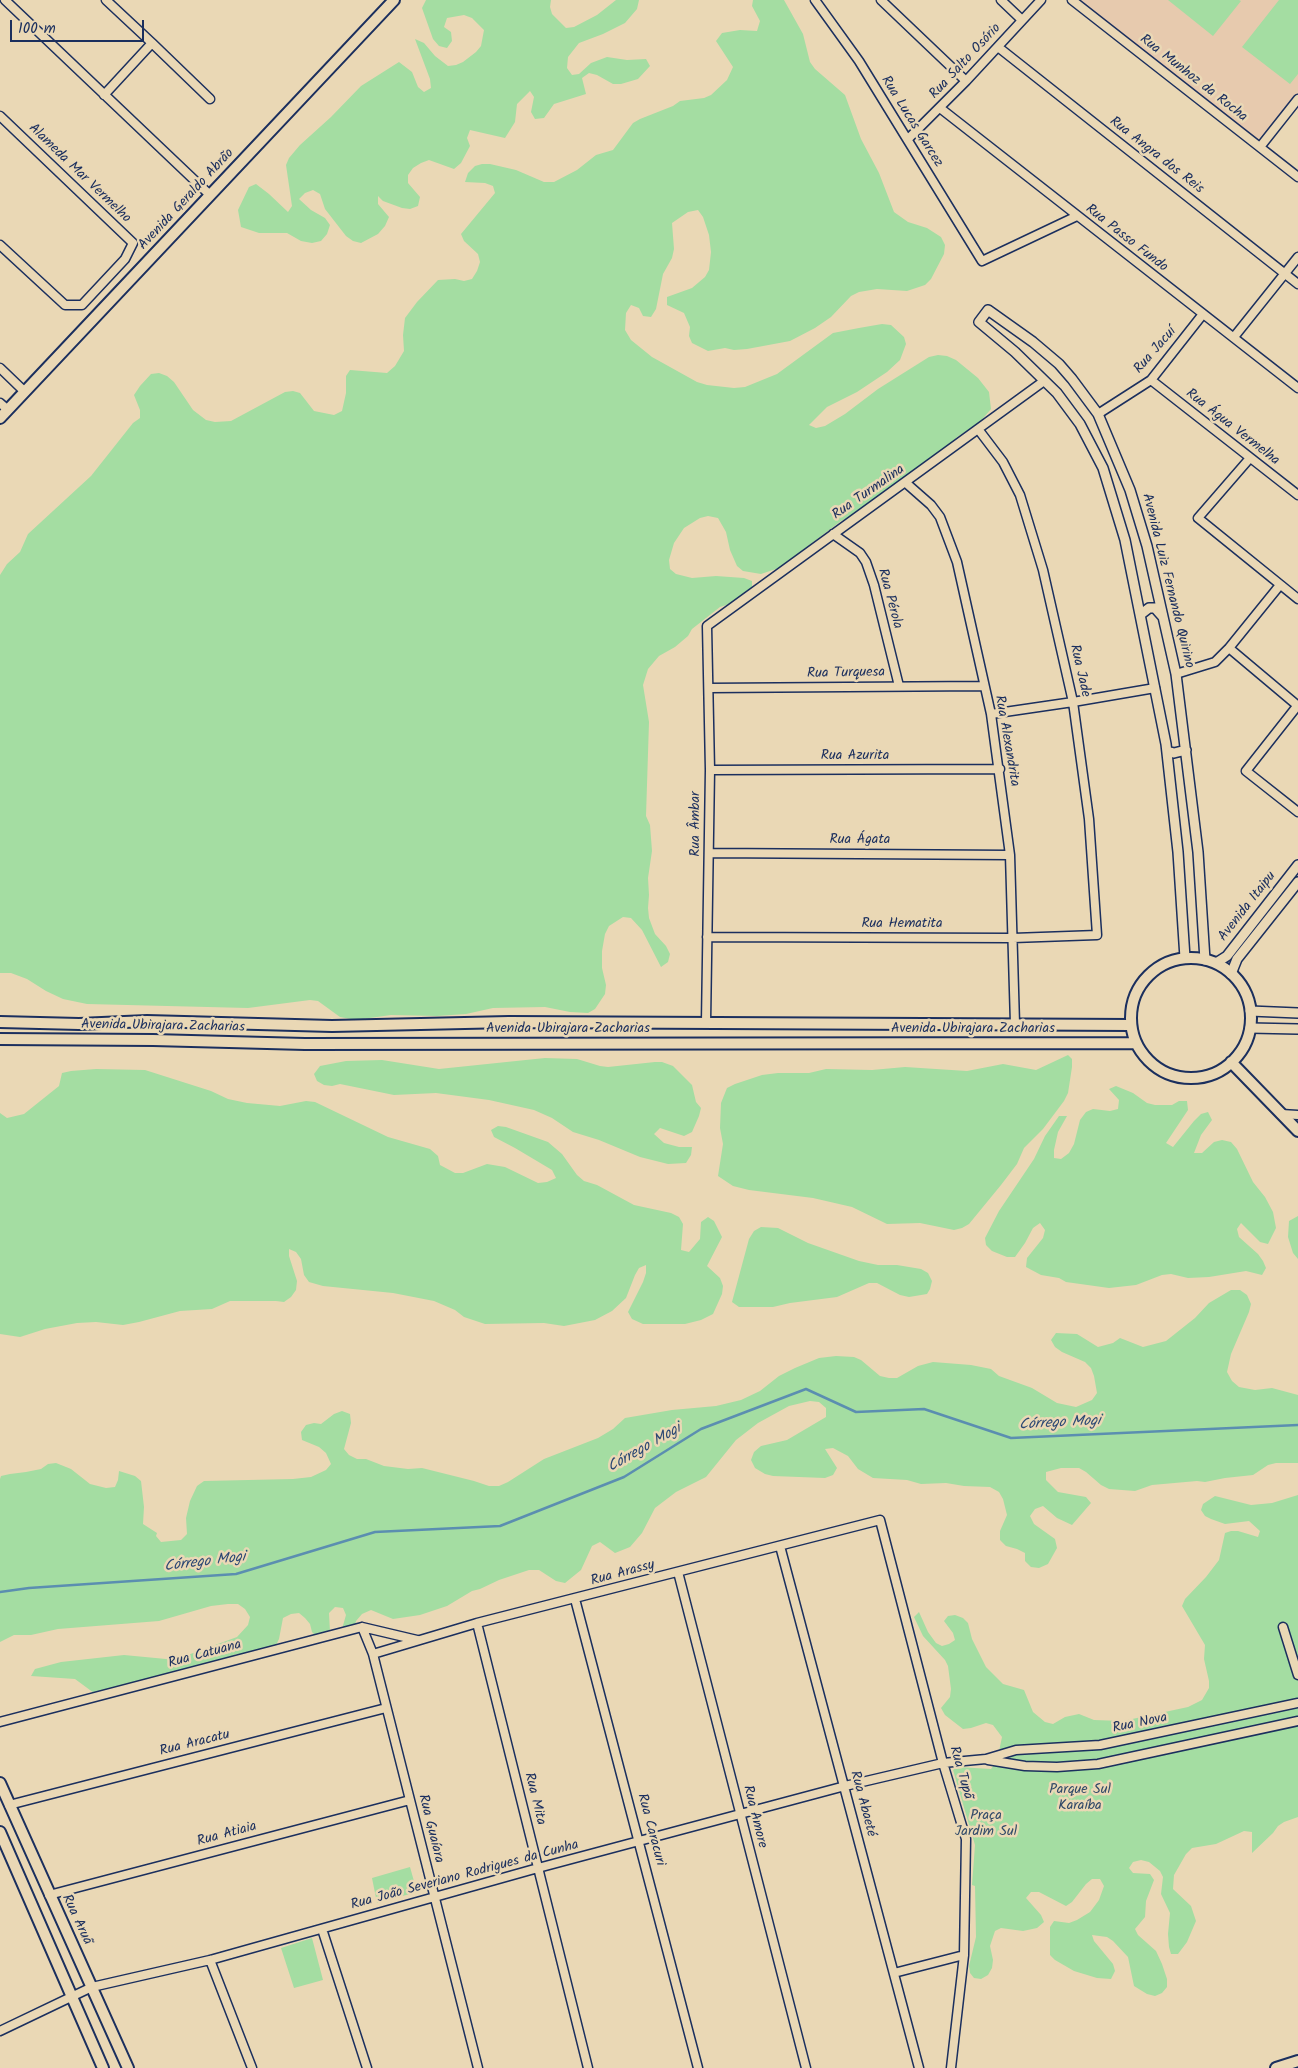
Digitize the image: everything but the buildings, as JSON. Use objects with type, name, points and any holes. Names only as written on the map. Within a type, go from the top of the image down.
[{"type":"main road","name":"Avenida Geraldo Abrão","points":[[0,418],[4,406],[25,392],[394,0]]},
{"type":"main road","points":[[1185,958],[1205,960],[1216,963],[1240,983],[1247,997],[1250,1011],[1250,1028],[1243,1046],[1231,1062],[1208,1075],[1182,1077],[1157,1068],[1147,1060],[1136,1043],[1131,1024],[1131,1009],[1136,994],[1144,980],[1155,969],[1169,962],[1185,958]]},
{"type":"main road","name":"Avenida Ubirajara Zacharias","points":[[0,1022],[79,1024],[147,1022],[332,1026],[509,1022],[1131,1024]]},
{"type":"main road","name":"Avenida Ubirajara Zacharias","points":[[0,1039],[153,1040],[305,1044],[1136,1043]]},
{"type":"main road","points":[[1231,1062],[1298,1131]]},
{"type":"main road","name":"Rua Aruã","points":[[0,1783],[128,2068]]},
{"type":"main road","points":[[0,1832],[103,2068]]},
{"type":"main road","points":[[12,1857],[29,1850]]},
{"type":"main road","points":[[1276,2068],[1298,2061]]},
{"type":"street","points":[[5,0],[210,196]]},
{"type":"street","points":[[106,0],[210,99]]},
{"type":"street","name":"Rua Lucas Garcez","points":[[815,0],[858,61],[908,139],[982,261],[1077,216]]},
{"type":"street","points":[[881,0],[966,81]]},
{"type":"street","points":[[1001,0],[1022,20]]},
{"type":"street","name":"Rua Salto Osório","points":[[908,139],[966,81],[1041,0]]},
{"type":"street","name":"Rua Munhoz da Rocha","points":[[1072,0],[1298,177]]},
{"type":"street","points":[[104,95],[152,43]]},
{"type":"street","name":"Rua Angra dos Reis","points":[[998,47],[1298,284]]},
{"type":"street","points":[[1260,147],[1298,99]]},
{"type":"street","name":"Rua Passo Fundo","points":[[940,108],[1298,388]]},
{"type":"street","name":"Alameda Mar Vermelho","points":[[0,116],[133,243],[125,259],[82,305],[65,305],[0,245]]},
{"type":"street","points":[[1234,337],[1298,257]]},
{"type":"street","name":"Avenida Luiz Fernando Quirino","points":[[1185,958],[1178,852],[1167,751],[1125,540],[1103,468],[1080,424],[1057,393],[979,322],[988,310],[1058,364],[1072,379],[1098,414],[1130,490],[1147,546],[1176,674],[1198,852],[1205,960]]},
{"type":"street","name":"Rua Jacuí","points":[[1098,414],[1151,380],[1203,314]]},
{"type":"street","points":[[0,368],[25,392]]},
{"type":"street","name":"Rua Água Vermelha","points":[[1151,380],[1298,496]]},
{"type":"street","name":"Rua Turmalina","points":[[707,626],[1044,381]]},
{"type":"street","name":"Rua Jade","points":[[978,429],[1003,462],[1020,495],[1044,570],[1074,702],[1089,819],[1097,935]]},
{"type":"street","points":[[1250,458],[1198,518],[1298,599]]},
{"type":"street","name":"Rua Alexandrita","points":[[906,483],[931,505],[940,517],[957,562],[991,714],[1010,855],[1014,1024]]},
{"type":"street","name":"Rua Pérola","points":[[833,534],[860,552],[866,562],[874,585],[898,686]]},
{"type":"street","points":[[1176,674],[1214,662],[1229,648],[1280,585]]},
{"type":"street","points":[[1140,615],[1149,608],[1154,608],[1163,617]]},
{"type":"street","name":"Rua Âmbar","points":[[706,1022],[710,853],[707,626]]},
{"type":"street","points":[[1229,648],[1298,705],[1246,771],[1298,812]]},
{"type":"street","name":"Rua Turquesa","points":[[709,688],[984,686]]},
{"type":"street","points":[[991,714],[1155,688]]},
{"type":"street","points":[[1167,751],[1174,753],[1186,750]]},
{"type":"street","name":"Rua Azurita","points":[[710,770],[1000,770]]},
{"type":"street","name":"Rua Ágata","points":[[710,853],[1010,855]]},
{"type":"street","name":"Avenida Itaipu","points":[[1216,963],[1227,956],[1298,865]]},
{"type":"street","name":"Avenida Itaipu","points":[[1231,974],[1237,959],[1298,882]]},
{"type":"street","name":"Rua Hematita","points":[[707,937],[1013,938],[1097,935]]},
{"type":"street","points":[[1250,1011],[1298,1013]]},
{"type":"street","points":[[1250,1028],[1298,1029]]},
{"type":"street","points":[[1281,1114],[1298,1115]]},
{"type":"street","name":"Rua Arassy","points":[[373,1654],[477,1623],[880,1520]]},
{"type":"street","name":"Rua Tupã","points":[[880,1520],[943,1763],[966,1839],[964,1955],[951,2068]]},
{"type":"street","name":"Rua Abaeté","points":[[780,1546],[919,2068]]},
{"type":"street","name":"Rua Amore","points":[[678,1572],[806,2068]]},
{"type":"street","name":"Rua Caracuri","points":[[575,1599],[698,2068]]},
{"type":"street","name":"Rua Mita","points":[[477,1623],[588,2068]]},
{"type":"street","name":"Rua Catuana","points":[[0,1722],[362,1627],[417,1640]]},
{"type":"street","name":"Rua Guaíara","points":[[362,1627],[373,1654],[478,2068]]},
{"type":"street","points":[[1283,1627],[1298,1675]]},
{"type":"street","name":"Rua Nova","points":[[986,1760],[1016,1750],[1030,1748],[1100,1745],[1298,1703]]},
{"type":"street","name":"Rua Aracatu","points":[[9,1805],[386,1708]]},
{"type":"street","name":"Rua Nova","points":[[943,1763],[986,1760],[1025,1766],[1057,1767],[1098,1764],[1298,1721]]},
{"type":"street","name":"Rua João Severiano Rodrigues da Cunha","points":[[0,2031],[92,1987],[210,1960],[538,1868],[845,1786],[943,1763]]},
{"type":"street","name":"Rua Atiaia","points":[[49,1895],[410,1800]]},
{"type":"street","points":[[322,1929],[368,2068]]},
{"type":"street","points":[[894,1973],[964,1955]]},
{"type":"street","points":[[210,1960],[252,2068]]},
{"type":"shaded area","points":[[1073,0],[1298,0],[1298,92],[1257,141]]},
{"type":"green space","points":[[426,0],[551,0],[552,14],[566,28],[574,27],[597,15],[616,0],[639,0],[637,9],[625,23],[579,43],[568,57],[567,68],[572,75],[579,74],[591,63],[607,57],[627,60],[646,59],[650,66],[638,79],[621,84],[613,84],[597,75],[589,73],[582,78],[586,94],[554,104],[544,118],[535,119],[531,112],[534,97],[530,91],[517,104],[515,122],[505,138],[470,130],[467,138],[470,146],[461,163],[454,169],[429,160],[413,168],[408,175],[408,183],[420,197],[418,206],[410,209],[402,208],[383,201],[378,196],[378,204],[389,217],[385,226],[378,234],[361,243],[353,241],[346,236],[325,209],[320,194],[313,190],[305,193],[299,199],[311,210],[325,218],[330,225],[327,234],[321,241],[312,243],[301,241],[287,233],[259,233],[241,227],[238,210],[249,187],[256,184],[288,212],[292,206],[286,165],[289,158],[361,86],[399,62],[412,72],[418,87],[424,92],[431,88],[430,79],[415,39],[424,43],[435,56],[448,66],[463,62],[481,46],[484,30],[472,18],[464,15],[447,18],[444,27],[451,32],[452,41],[447,48],[439,46],[433,39],[422,8]]},
{"type":"green space","points":[[753,0],[784,0],[803,34],[810,62],[815,69],[845,95],[861,139],[879,173],[894,212],[908,222],[927,228],[941,237],[945,245],[944,254],[931,279],[925,285],[907,291],[877,289],[859,292],[851,296],[831,317],[790,341],[747,349],[734,350],[725,348],[708,351],[692,343],[689,336],[690,327],[684,313],[667,305],[667,297],[692,288],[705,277],[709,270],[711,252],[709,235],[703,217],[698,210],[688,212],[672,223],[674,249],[672,258],[663,274],[656,309],[651,317],[643,316],[639,308],[631,305],[626,313],[625,330],[631,340],[652,357],[697,382],[734,388],[745,387],[777,374],[833,333],[882,324],[891,325],[904,337],[906,344],[900,360],[887,372],[857,392],[827,407],[809,425],[816,428],[825,426],[845,414],[878,389],[929,357],[938,355],[956,360],[978,378],[989,392],[991,409],[979,423],[957,437],[939,455],[907,475],[850,517],[841,521],[779,568],[761,574],[743,571],[737,566],[730,550],[726,532],[718,518],[708,516],[700,518],[684,528],[674,543],[669,560],[670,569],[676,574],[692,578],[716,576],[744,578],[752,581],[752,589],[739,601],[720,607],[692,629],[688,636],[675,647],[659,656],[648,669],[643,685],[649,722],[646,816],[650,825],[652,851],[648,878],[648,908],[649,918],[655,934],[666,946],[670,954],[668,962],[661,967],[642,930],[631,918],[623,917],[609,926],[605,934],[602,968],[606,985],[605,994],[595,1009],[588,1013],[545,1007],[493,1008],[466,1014],[437,1016],[391,1015],[356,1020],[340,1017],[318,1001],[310,1000],[248,1008],[87,1004],[63,999],[27,979],[11,973],[0,973],[0,575],[7,564],[20,552],[28,534],[91,476],[133,423],[140,418],[140,410],[134,395],[140,386],[151,374],[159,373],[167,376],[174,382],[193,410],[206,420],[215,422],[231,421],[285,392],[293,391],[300,393],[314,411],[334,415],[342,411],[346,393],[346,376],[350,370],[387,373],[395,366],[404,351],[405,318],[417,302],[438,280],[455,279],[464,281],[472,279],[477,271],[480,262],[478,254],[464,241],[461,234],[495,193],[493,186],[485,183],[465,182],[468,173],[475,166],[490,164],[516,170],[544,182],[554,182],[577,170],[596,155],[613,150],[633,123],[640,119],[673,106],[680,101],[704,98],[711,95],[727,80],[733,67],[716,41],[722,33],[740,30],[757,31],[760,21],[752,6]]},
{"type":"green space","points":[[1168,0],[1239,0],[1241,1],[1213,36]]},
{"type":"green space","points":[[1279,0],[1298,0],[1298,74],[1290,84],[1242,47]]},
{"type":"green space","points":[[1068,1055],[1072,1059],[1072,1067],[1068,1093],[1064,1101],[1043,1129],[1024,1148],[1017,1164],[1001,1185],[969,1224],[962,1228],[954,1230],[920,1223],[887,1224],[852,1207],[813,1198],[749,1190],[733,1186],[718,1176],[723,1144],[720,1128],[721,1103],[727,1088],[735,1084],[762,1075],[809,1073],[826,1069],[872,1070],[905,1067],[967,1071],[1003,1064],[1036,1070]]},
{"type":"green space","points":[[545,1058],[577,1059],[608,1067],[655,1062],[662,1062],[673,1066],[692,1085],[696,1102],[701,1108],[699,1116],[692,1132],[684,1136],[660,1128],[654,1134],[664,1143],[679,1147],[692,1147],[691,1155],[686,1163],[668,1164],[640,1157],[599,1140],[573,1132],[552,1118],[534,1110],[489,1100],[436,1093],[394,1095],[340,1084],[324,1085],[317,1081],[314,1074],[320,1066],[346,1061],[382,1060],[439,1069]]},
{"type":"green space","points":[[96,1069],[145,1070],[211,1091],[228,1099],[247,1103],[280,1106],[306,1101],[315,1102],[388,1137],[430,1149],[438,1156],[440,1165],[455,1173],[463,1173],[487,1164],[505,1167],[538,1183],[547,1182],[556,1178],[552,1170],[494,1137],[491,1130],[498,1126],[506,1127],[548,1142],[562,1154],[577,1175],[584,1181],[597,1185],[634,1205],[671,1213],[679,1217],[683,1224],[681,1250],[689,1252],[700,1239],[701,1222],[708,1217],[714,1221],[722,1237],[707,1266],[720,1278],[723,1286],[722,1294],[713,1314],[701,1320],[685,1324],[643,1324],[632,1319],[628,1312],[643,1282],[646,1265],[639,1268],[626,1298],[612,1311],[595,1320],[564,1326],[544,1323],[485,1324],[464,1317],[455,1310],[434,1301],[393,1293],[323,1286],[309,1282],[304,1275],[301,1259],[296,1252],[289,1249],[289,1256],[297,1281],[296,1290],[284,1302],[230,1301],[212,1309],[180,1311],[123,1325],[96,1322],[77,1323],[45,1329],[20,1337],[0,1334],[0,1113],[7,1118],[24,1114],[59,1086],[62,1073]]},
{"type":"green space","points":[[1116,1086],[1133,1093],[1147,1103],[1155,1105],[1172,1105],[1179,1101],[1187,1101],[1188,1110],[1166,1143],[1173,1147],[1201,1114],[1208,1112],[1212,1120],[1201,1135],[1194,1153],[1202,1153],[1214,1142],[1222,1140],[1231,1142],[1237,1149],[1253,1182],[1265,1197],[1273,1212],[1276,1228],[1268,1244],[1260,1242],[1241,1223],[1237,1229],[1239,1237],[1263,1261],[1266,1268],[1262,1275],[1246,1271],[1209,1277],[1188,1278],[1171,1274],[1162,1275],[1136,1285],[1109,1288],[1066,1282],[1059,1278],[1041,1275],[1026,1267],[1027,1258],[1043,1238],[1045,1230],[1040,1223],[1033,1228],[1015,1257],[1007,1257],[992,1251],[986,1245],[985,1238],[999,1211],[1034,1159],[1045,1136],[1059,1116],[1067,1116],[1058,1132],[1054,1150],[1054,1158],[1061,1159],[1069,1153],[1074,1144],[1080,1120],[1086,1112],[1093,1109],[1110,1111],[1118,1109],[1119,1100],[1109,1089]]},
{"type":"green space","points":[[1298,1216],[1298,1259],[1293,1253],[1288,1237],[1289,1221]]},
{"type":"green space","points":[[761,1227],[778,1228],[808,1243],[859,1261],[878,1265],[897,1265],[921,1269],[928,1273],[932,1281],[930,1289],[927,1294],[909,1297],[900,1295],[877,1283],[869,1283],[837,1297],[773,1307],[739,1307],[732,1302],[749,1239],[754,1231]]},
{"type":"green space","points":[[1231,1290],[1240,1290],[1247,1295],[1251,1304],[1231,1354],[1227,1372],[1232,1381],[1239,1387],[1255,1390],[1272,1388],[1298,1395],[1298,1463],[1268,1465],[1253,1475],[1205,1482],[1152,1485],[1135,1491],[1109,1489],[1079,1468],[1061,1468],[1046,1472],[1046,1480],[1058,1492],[1086,1497],[1091,1503],[1072,1525],[1057,1518],[1043,1506],[1035,1509],[1030,1516],[1034,1524],[1055,1539],[1057,1548],[1048,1564],[1039,1568],[1031,1567],[1025,1561],[1025,1553],[1006,1546],[1000,1540],[1000,1531],[1007,1515],[999,1492],[990,1487],[946,1483],[921,1484],[907,1480],[873,1478],[858,1469],[848,1456],[833,1448],[825,1449],[837,1468],[833,1475],[825,1478],[773,1476],[755,1468],[751,1460],[754,1452],[761,1446],[787,1440],[826,1417],[826,1408],[819,1402],[810,1401],[789,1406],[758,1423],[736,1440],[706,1477],[676,1492],[655,1508],[642,1533],[630,1547],[615,1553],[600,1542],[592,1546],[581,1570],[565,1583],[556,1581],[539,1570],[529,1570],[472,1591],[447,1606],[420,1615],[393,1619],[371,1610],[362,1614],[356,1621],[355,1626],[342,1629],[346,1615],[343,1608],[335,1607],[329,1613],[330,1632],[318,1638],[312,1632],[310,1624],[305,1618],[299,1613],[291,1614],[283,1618],[279,1639],[272,1649],[251,1654],[236,1654],[222,1662],[138,1682],[102,1693],[94,1693],[75,1679],[31,1676],[35,1669],[61,1662],[124,1655],[166,1659],[185,1656],[237,1637],[248,1625],[250,1617],[245,1609],[238,1604],[228,1604],[211,1606],[159,1621],[58,1629],[31,1635],[14,1635],[0,1642],[1,1476],[41,1469],[48,1464],[56,1463],[71,1469],[90,1484],[106,1488],[115,1487],[119,1471],[135,1476],[141,1481],[144,1507],[143,1524],[157,1533],[156,1536],[161,1542],[181,1540],[187,1534],[186,1518],[190,1501],[197,1486],[204,1481],[293,1479],[311,1477],[326,1470],[331,1464],[326,1453],[319,1447],[302,1440],[301,1432],[306,1425],[321,1424],[334,1414],[342,1411],[350,1414],[351,1423],[344,1449],[349,1455],[357,1459],[366,1459],[384,1466],[408,1469],[422,1468],[489,1486],[499,1486],[544,1459],[598,1438],[613,1429],[625,1418],[672,1410],[716,1406],[741,1400],[760,1391],[779,1376],[819,1358],[836,1356],[854,1357],[861,1360],[880,1376],[889,1378],[897,1378],[918,1366],[933,1362],[971,1365],[991,1369],[999,1376],[1032,1388],[1057,1403],[1076,1407],[1092,1400],[1097,1393],[1094,1376],[1091,1368],[1085,1362],[1055,1347],[1051,1340],[1056,1333],[1077,1334],[1098,1347],[1113,1343],[1120,1338],[1143,1347],[1166,1341],[1195,1318],[1209,1303]]},
{"type":"green space","name":"Parque Sul Karaíba","points":[[1298,1495],[1298,1817],[1278,1826],[1252,1853],[1252,1832],[1244,1831],[1216,1844],[1192,1848],[1186,1854],[1174,1875],[1173,1889],[1191,1906],[1196,1921],[1187,1942],[1178,1954],[1171,1954],[1169,1947],[1170,1913],[1161,1894],[1163,1877],[1160,1871],[1149,1862],[1141,1860],[1133,1862],[1129,1868],[1133,1873],[1150,1874],[1154,1880],[1146,1901],[1145,1917],[1135,1929],[1138,1935],[1156,1951],[1162,1964],[1167,1979],[1167,1987],[1162,1993],[1155,1996],[1147,1994],[1134,1986],[1128,1957],[1107,1937],[1092,1935],[1094,1941],[1113,1964],[1115,1971],[1111,1979],[1097,1978],[1074,1971],[1050,1955],[1050,1927],[1054,1921],[1069,1923],[1090,1912],[1099,1900],[1104,1886],[1100,1879],[1092,1879],[1072,1902],[1066,1906],[1039,1892],[1031,1892],[1026,1898],[1041,1915],[1044,1922],[1037,1928],[1023,1931],[1001,1928],[995,1931],[990,1946],[993,1960],[992,1968],[988,1975],[981,1979],[974,1978],[970,1973],[969,1966],[976,1937],[975,1886],[972,1885],[975,1845],[953,1770],[958,1767],[991,1769],[997,1761],[1002,1737],[993,1725],[986,1723],[963,1729],[945,1715],[941,1708],[950,1697],[951,1689],[948,1666],[945,1660],[923,1636],[914,1617],[919,1612],[928,1632],[936,1643],[942,1646],[955,1640],[953,1633],[944,1621],[948,1616],[955,1615],[963,1618],[968,1623],[972,1639],[986,1667],[1003,1684],[1024,1690],[1033,1712],[1045,1722],[1053,1724],[1065,1717],[1079,1714],[1094,1720],[1123,1721],[1188,1707],[1202,1700],[1209,1688],[1209,1681],[1204,1659],[1205,1645],[1182,1606],[1185,1599],[1219,1560],[1225,1533],[1238,1531],[1258,1537],[1260,1531],[1249,1521],[1225,1524],[1211,1519],[1205,1516],[1201,1510],[1203,1504],[1215,1496],[1251,1505],[1272,1503]]},
{"type":"green space","points":[[410,1867],[417,1892],[377,1903],[372,1878]]},
{"type":"green space","points":[[312,1938],[323,1980],[294,1988],[281,1948]]},
{"type":"waterway","name":"Córrego Mogi","points":[[0,1592],[29,1588],[236,1574],[375,1532],[500,1526],[624,1477],[701,1429],[806,1389],[856,1412],[924,1409],[1011,1438],[1298,1425]]},
{"type":"park label","name":"Praça Jardim Sul","points":[[986,1825]]}]
